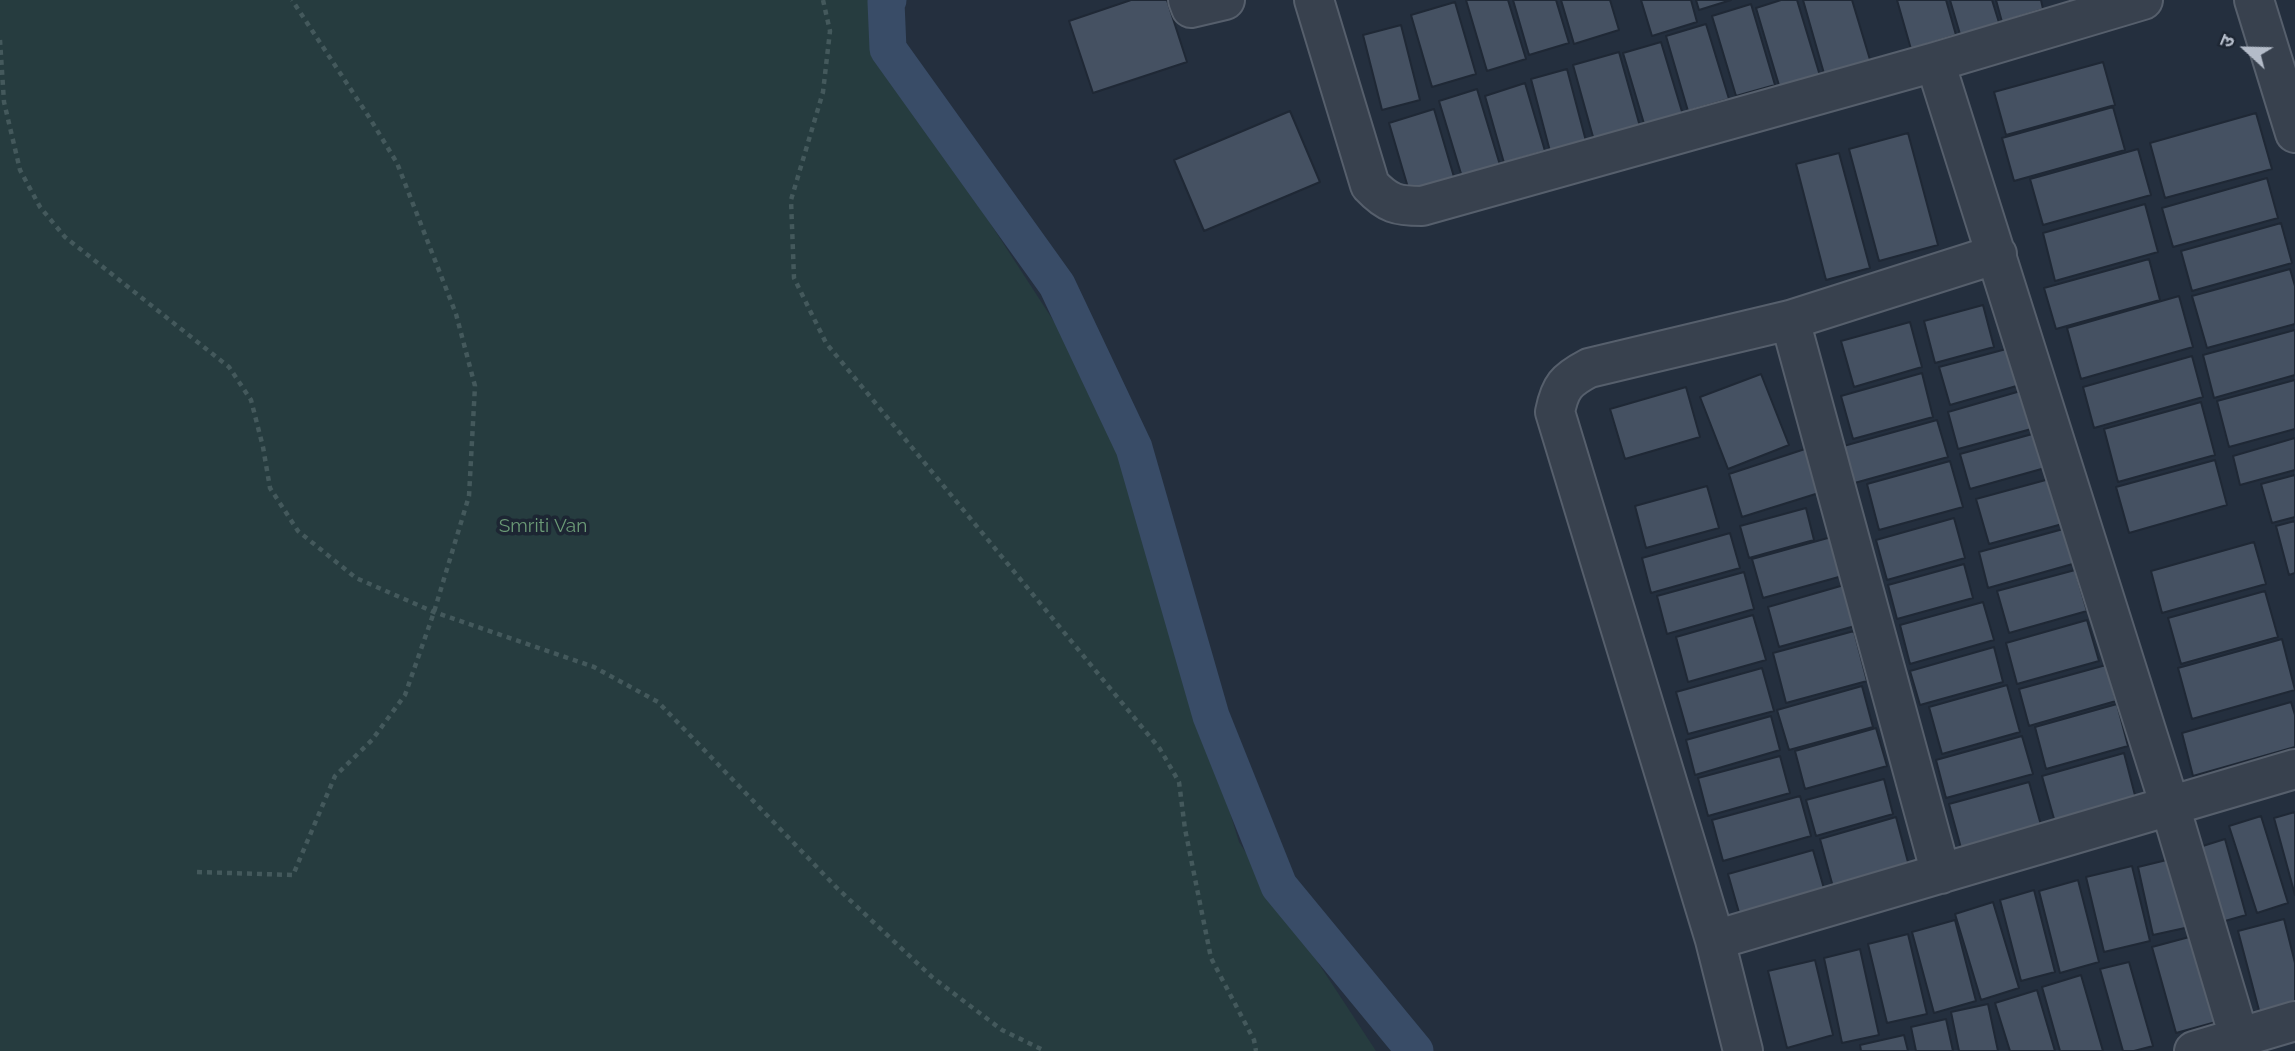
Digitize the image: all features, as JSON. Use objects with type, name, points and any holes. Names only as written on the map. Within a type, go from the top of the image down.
[{"type":"street","points":[[1188,0],[1191,8],[1225,0]]},
{"type":"street","points":[[1314,0],[1370,185],[1383,199],[1400,206],[1422,206],[1936,62],[2143,0]]},
{"type":"street","points":[[2254,0],[2295,133]]},
{"type":"street","points":[[1936,62],[2170,806],[2239,1037]]},
{"type":"street","points":[[1743,1051],[1715,940],[1555,412],[1559,392],[1572,377],[1589,368],[1790,320],[1997,254]]},
{"type":"street","points":[[1790,320],[1941,874]]},
{"type":"street","points":[[1715,940],[2295,769]]},
{"type":"street","points":[[2194,1051],[2295,1021]]},
{"type":"path","points":[[197,872],[293,875],[335,776],[372,740],[405,695],[434,612],[469,496],[475,386],[456,314],[397,163],[292,0]]},
{"type":"path","points":[[822,0],[830,31],[823,92],[791,200],[794,278],[826,343],[1160,749],[1179,782],[1185,829],[1211,958],[1254,1040],[1256,1051]]},
{"type":"path","points":[[0,40],[4,102],[20,170],[40,207],[65,237],[229,367],[251,400],[270,488],[298,531],[356,578],[434,612],[594,667],[658,702],[837,888],[932,977],[1003,1030],[1045,1051]]},
{"type":"green space","name":"Smriti Van","points":[[0,0],[901,0],[870,38],[1101,394],[1239,842],[1376,1051],[0,1051]]},
{"type":"building","points":[[1131,0],[1167,0],[1187,62],[1093,93],[1069,21]]},
{"type":"building","points":[[1466,0],[1508,0],[1526,59],[1487,71]]},
{"type":"building","points":[[1513,0],[1556,0],[1569,43],[1529,55]]},
{"type":"building","points":[[1561,0],[1610,0],[1619,30],[1574,44]]},
{"type":"building","points":[[1641,0],[1691,0],[1697,22],[1652,36]]},
{"type":"building","points":[[1696,0],[1731,0],[1699,10]]},
{"type":"building","points":[[1781,0],[1797,0],[1821,79],[1781,92],[1756,8]]},
{"type":"building","points":[[1803,0],[1852,0],[1871,63],[1825,77]]},
{"type":"building","points":[[1897,0],[1946,0],[1956,35],[1911,49]]},
{"type":"building","points":[[1950,0],[1992,0],[2001,29],[1962,41]]},
{"type":"building","points":[[1996,0],[2041,0],[2043,9],[2002,22]]},
{"type":"building","points":[[1455,2],[1476,74],[1432,87],[1411,15]]},
{"type":"building","points":[[1751,4],[1775,85],[1736,96],[1712,16]]},
{"type":"building","points":[[1706,24],[1729,99],[1688,111],[1666,36]]},
{"type":"building","points":[[1401,25],[1420,100],[1382,110],[1363,35]]},
{"type":"building","points":[[1661,42],[1683,115],[1645,127],[1623,53]]},
{"type":"building","points":[[1619,52],[1641,130],[1595,144],[1573,65]]},
{"type":"building","points":[[2103,62],[2115,105],[2006,135],[1994,92]]},
{"type":"building","points":[[1567,69],[1587,145],[1551,155],[1531,79]]},
{"type":"building","points":[[1525,83],[1545,151],[1504,163],[1485,96]]},
{"type":"building","points":[[1477,89],[1500,165],[1462,177],[1439,101]]},
{"type":"building","points":[[2113,107],[2125,150],[2014,181],[2002,138]]},
{"type":"building","points":[[1434,109],[1454,177],[1409,191],[1389,123]]},
{"type":"building","points":[[1290,111],[1320,182],[1204,231],[1174,160]]},
{"type":"building","points":[[2256,113],[2272,169],[2165,198],[2150,143]]},
{"type":"building","points":[[1908,133],[1938,245],[1879,261],[1849,149]]},
{"type":"building","points":[[2138,149],[2151,195],[2043,225],[2030,179]]},
{"type":"building","points":[[1839,153],[1870,268],[1826,280],[1796,164]]},
{"type":"building","points":[[2267,178],[2278,218],[2173,247],[2162,208]]},
{"type":"building","points":[[2145,204],[2158,252],[2055,281],[2043,233]]},
{"type":"building","points":[[2281,223],[2292,263],[2192,291],[2181,251]]},
{"type":"building","points":[[2149,259],[2160,300],[2056,329],[2044,288]]},
{"type":"building","points":[[2290,269],[2295,286],[2295,324],[2207,348],[2192,296]]},
{"type":"building","points":[[2179,296],[2193,347],[2081,379],[2067,328]]},
{"type":"building","points":[[1983,305],[1994,347],[1935,363],[1924,321]]},
{"type":"building","points":[[1910,322],[1922,367],[1854,387],[1841,341]]},
{"type":"building","points":[[2295,330],[2295,375],[2214,398],[2203,355]]},
{"type":"building","points":[[2010,348],[2020,385],[1950,405],[1939,367]]},
{"type":"building","points":[[2192,356],[2203,397],[2094,428],[2083,387]]},
{"type":"building","points":[[1922,373],[1933,417],[1853,439],[1841,396]]},
{"type":"building","points":[[1761,374],[1789,445],[1728,469],[1700,397]]},
{"type":"building","points":[[2295,380],[2295,429],[2229,447],[2217,401]]},
{"type":"building","points":[[1686,387],[1700,437],[1625,459],[1610,409]]},
{"type":"building","points":[[2024,390],[2035,428],[1958,449],[1948,412]]},
{"type":"building","points":[[2201,402],[2215,455],[2118,482],[2104,429]]},
{"type":"building","points":[[1937,420],[1948,457],[1851,484],[1840,447]]},
{"type":"building","points":[[2036,433],[2045,468],[1970,489],[1960,454]]},
{"type":"building","points":[[2295,438],[2295,470],[2240,485],[2233,456]]},
{"type":"building","points":[[1808,448],[1822,492],[1742,517],[1729,474]]},
{"type":"building","points":[[2215,460],[2227,505],[2129,533],[2116,487]]},
{"type":"building","points":[[1950,461],[1963,507],[1879,530],[1867,484]]},
{"type":"building","points":[[2295,475],[2295,517],[2272,523],[2261,484]]},
{"type":"building","points":[[2053,478],[2066,523],[1989,544],[1976,499]]},
{"type":"building","points":[[1707,486],[1719,528],[1646,548],[1635,506]]},
{"type":"building","points":[[1806,508],[1814,540],[1749,558],[1740,526]]},
{"type":"building","points":[[1954,518],[1965,558],[1887,580],[1876,540]]},
{"type":"building","points":[[2295,521],[2295,573],[2289,575],[2276,526]]},
{"type":"building","points":[[2067,528],[2076,563],[1988,588],[1979,552]]},
{"type":"building","points":[[1730,533],[1740,568],[1651,593],[1642,558]]},
{"type":"building","points":[[1835,536],[1846,575],[1763,598],[1752,559]]},
{"type":"building","points":[[2254,542],[2266,584],[2162,613],[2151,571]]},
{"type":"building","points":[[1964,564],[1973,598],[1897,619],[1888,585]]},
{"type":"building","points":[[2075,570],[2087,611],[2009,633],[1997,591]]},
{"type":"building","points":[[1744,572],[1754,609],[1667,634],[1657,596]]},
{"type":"building","points":[[1844,585],[1855,626],[1779,647],[1768,607]]},
{"type":"building","points":[[2265,591],[2278,637],[2181,664],[2168,618]]},
{"type":"building","points":[[1983,602],[1994,640],[1910,664],[1900,625]]},
{"type":"building","points":[[1753,615],[1766,660],[1688,682],[1676,637]]},
{"type":"building","points":[[2087,620],[2099,661],[2017,684],[2006,643]]},
{"type":"building","points":[[1854,631],[1867,681],[1786,703],[1773,653]]},
{"type":"building","points":[[2282,639],[2295,690],[2192,719],[2178,668]]},
{"type":"building","points":[[1994,647],[2003,682],[1920,705],[1910,671]]},
{"type":"building","points":[[2106,665],[2116,701],[2029,726],[2019,689]]},
{"type":"building","points":[[1762,668],[1774,711],[1688,734],[1676,692]]},
{"type":"building","points":[[2007,685],[2020,732],[1942,754],[1929,707]]},
{"type":"building","points":[[1862,686],[1873,727],[1789,750],[1777,710]]},
{"type":"building","points":[[2291,702],[2295,715],[2295,747],[2193,776],[2182,733]]},
{"type":"building","points":[[2117,704],[2128,746],[2046,769],[2035,727]]},
{"type":"building","points":[[1771,716],[1780,750],[1695,775],[1686,740]]},
{"type":"building","points":[[1876,728],[1887,766],[1805,789],[1795,751]]},
{"type":"building","points":[[2022,736],[2033,774],[1946,798],[1936,760]]},
{"type":"building","points":[[2124,753],[2137,803],[2056,826],[2042,776]]},
{"type":"building","points":[[1780,756],[1790,793],[1708,816],[1698,778]]},
{"type":"building","points":[[1884,779],[1893,814],[1816,836],[1806,800]]},
{"type":"building","points":[[2029,782],[2041,825],[1961,848],[1949,804]]},
{"type":"building","points":[[1800,796],[1811,836],[1723,861],[1712,820]]},
{"type":"building","points":[[2295,812],[2295,895],[2274,818]]},
{"type":"building","points":[[2261,816],[2288,903],[2257,913],[2229,826]]},
{"type":"building","points":[[1896,817],[1909,866],[1833,887],[1820,839]]},
{"type":"building","points":[[2225,839],[2246,915],[2211,925],[2190,850]]},
{"type":"building","points":[[1813,850],[1825,892],[1740,916],[1728,874]]},
{"type":"building","points":[[2179,857],[2194,926],[2153,935],[2138,867]]},
{"type":"building","points":[[2132,866],[2150,941],[2104,952],[2086,877]]},
{"type":"building","points":[[2078,880],[2099,962],[2060,973],[2039,891]]},
{"type":"building","points":[[2034,890],[2055,972],[2021,981],[2000,900]]},
{"type":"building","points":[[1993,902],[2019,988],[1981,1000],[1955,914]]},
{"type":"building","points":[[2284,919],[2295,963],[2295,1005],[2260,1014],[2238,931]]},
{"type":"building","points":[[1955,920],[1976,1001],[1934,1013],[1912,932]]},
{"type":"building","points":[[1908,934],[1927,1014],[1887,1023],[1868,944]]},
{"type":"building","points":[[2193,936],[2216,1022],[2176,1033],[2152,947]]},
{"type":"building","points":[[1860,949],[1879,1035],[1842,1043],[1824,958]]},
{"type":"building","points":[[1815,960],[1833,1035],[1787,1048],[1768,971]]},
{"type":"building","points":[[2129,962],[2153,1046],[2123,1051],[2100,969]]},
{"type":"building","points":[[2081,975],[2103,1051],[2060,1051],[2042,987]]},
{"type":"building","points":[[2037,990],[2055,1051],[2010,1051],[1995,1003]]},
{"type":"building","points":[[1988,1004],[1998,1051],[1959,1051],[1951,1012]]},
{"type":"building","points":[[1946,1019],[1953,1051],[1916,1051],[1911,1027]]},
{"type":"building","points":[[1904,1035],[1908,1051],[1861,1051],[1860,1045]]},
{"type":"waterway","points":[[888,0],[888,49],[1057,285],[1134,448],[1211,716],[1279,886],[1415,1051]]}]
